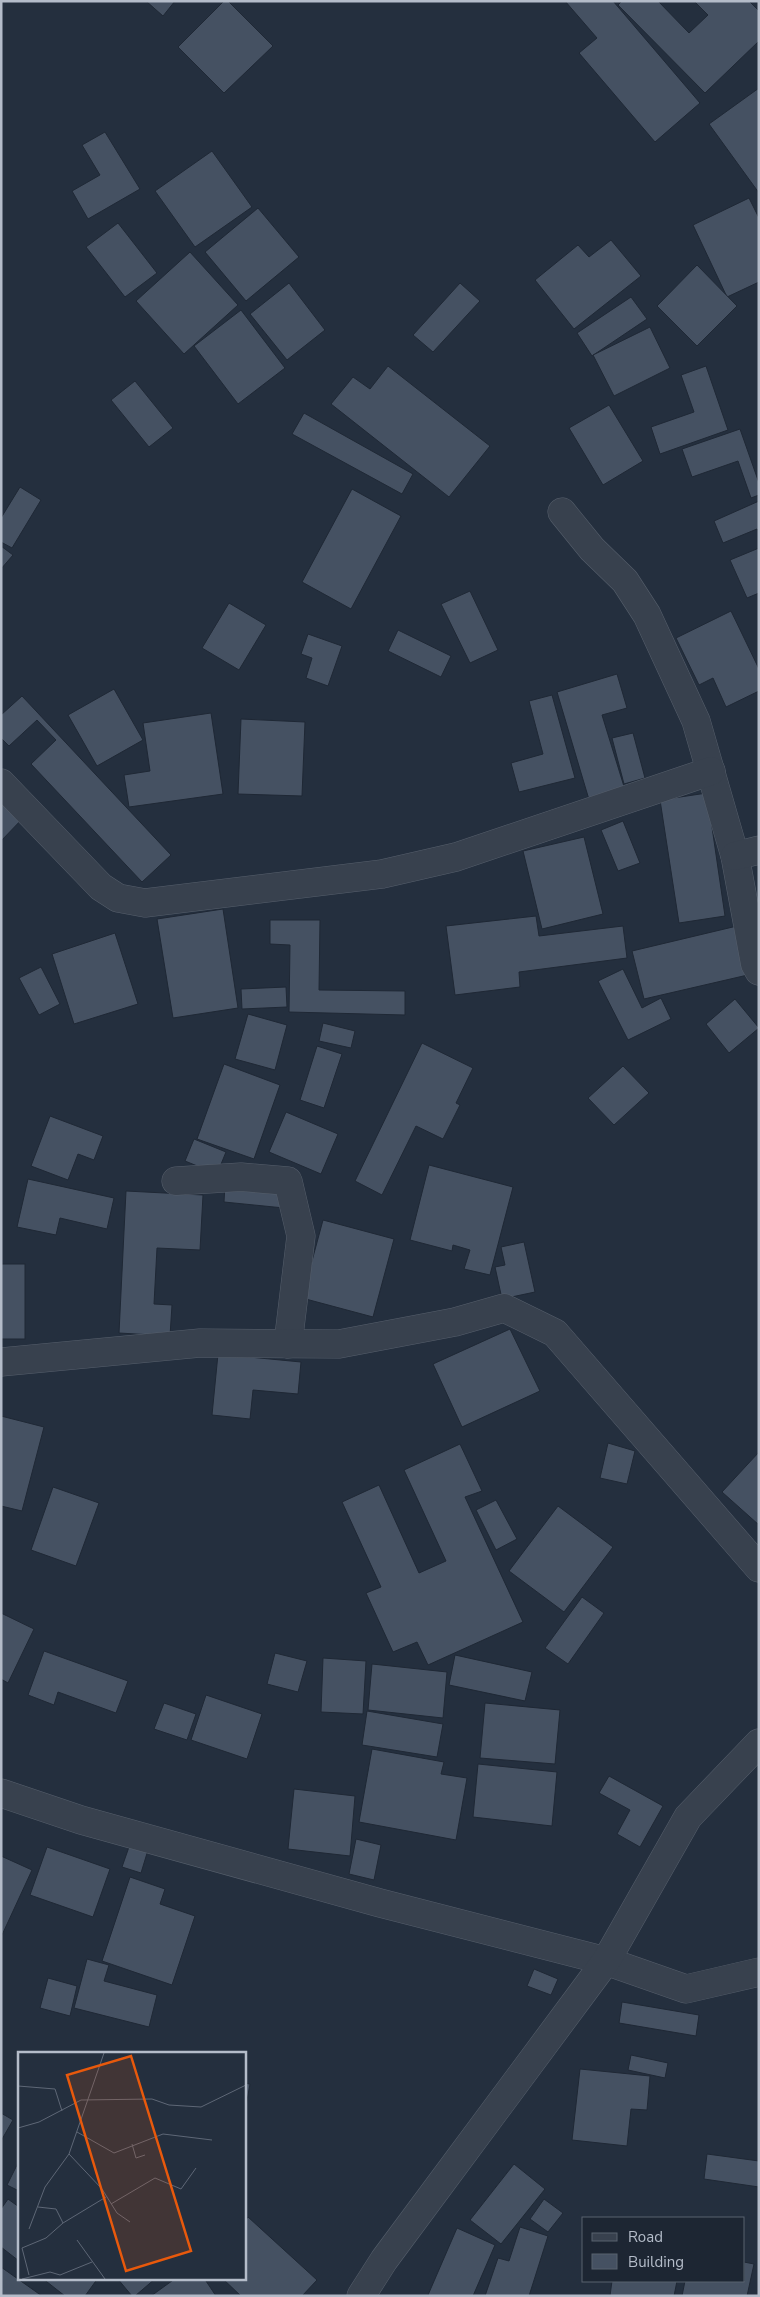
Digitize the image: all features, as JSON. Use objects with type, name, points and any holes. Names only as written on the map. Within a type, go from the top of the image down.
[{"type":"street","points":[[562,512],[592,549],[625,581],[647,615],[696,720],[711,771],[747,853],[755,964],[759,971]]},
{"type":"street","points":[[1,783],[101,887],[118,898],[145,903],[382,874],[456,857],[711,771]]},
{"type":"street","points":[[176,1181],[241,1177],[288,1180],[300,1236],[288,1344]]},
{"type":"street","points":[[1,1362],[200,1343],[339,1344],[455,1322],[504,1308],[556,1333],[759,1568]]},
{"type":"street","points":[[361,2296],[384,2260],[606,1960],[688,1817],[759,1743]]},
{"type":"street","points":[[1,1794],[81,1820],[380,1903],[606,1960],[686,1989],[759,1972]]},
{"type":"building","points":[[146,1],[175,1],[163,16]]},
{"type":"building","points":[[224,1],[228,1],[273,46],[224,93],[178,47]]},
{"type":"building","points":[[565,1],[613,1],[700,103],[655,142],[579,53],[597,38]]},
{"type":"building","points":[[622,1],[658,1],[689,33],[708,15],[694,1],[749,1],[759,11],[759,41],[705,93],[618,5]]},
{"type":"building","points":[[759,88],[759,193],[709,124]]},
{"type":"building","points":[[105,132],[140,189],[88,219],[72,191],[100,175],[82,145]]},
{"type":"building","points":[[212,151],[252,207],[195,247],[155,191]]},
{"type":"building","points":[[749,198],[759,218],[759,282],[727,297],[693,225]]},
{"type":"building","points":[[258,208],[299,257],[246,301],[205,252]]},
{"type":"building","points":[[118,223],[157,273],[125,297],[86,247]]},
{"type":"building","points":[[611,240],[641,276],[574,329],[535,280],[578,245],[589,257]]},
{"type":"building","points":[[190,252],[238,305],[184,354],[136,301]]},
{"type":"building","points":[[697,265],[737,306],[697,346],[657,306]]},
{"type":"building","points":[[289,283],[325,330],[287,360],[250,314]]},
{"type":"building","points":[[460,283],[480,301],[433,352],[413,335]]},
{"type":"building","points":[[631,297],[647,319],[592,356],[577,333]]},
{"type":"building","points":[[241,310],[285,368],[238,404],[194,346]]},
{"type":"building","points":[[650,327],[670,368],[614,396],[593,355]]},
{"type":"building","points":[[388,366],[490,446],[449,497],[331,404],[353,377],[370,389]]},
{"type":"building","points":[[706,366],[728,430],[660,454],[651,427],[694,412],[681,375]]},
{"type":"building","points":[[135,381],[173,428],[149,447],[111,400]]},
{"type":"building","points":[[609,405],[643,461],[603,485],[569,428]]},
{"type":"building","points":[[304,413],[413,474],[402,494],[292,434]]},
{"type":"building","points":[[740,429],[759,483],[759,495],[751,498],[738,461],[692,477],[682,449]]},
{"type":"building","points":[[20,487],[41,500],[12,548],[1,542],[1,518]]},
{"type":"building","points":[[352,489],[401,516],[351,609],[302,582]]},
{"type":"building","points":[[759,501],[759,532],[757,529],[723,543],[714,521]]},
{"type":"building","points":[[1,546],[13,555],[1,569]]},
{"type":"building","points":[[759,548],[759,593],[747,598],[730,560]]},
{"type":"building","points":[[470,591],[498,650],[470,663],[441,604]]},
{"type":"building","points":[[229,603],[266,625],[239,670],[202,648]]},
{"type":"building","points":[[731,611],[759,669],[759,691],[726,707],[713,678],[699,685],[676,638]]},
{"type":"building","points":[[398,630],[451,656],[441,677],[388,651]]},
{"type":"building","points":[[308,634],[342,646],[328,686],[306,678],[312,658],[301,654]]},
{"type":"building","points":[[617,674],[627,708],[602,715],[626,793],[590,803],[557,692]]},
{"type":"building","points":[[114,689],[143,740],[97,766],[68,715]]},
{"type":"building","points":[[552,695],[575,778],[519,792],[511,763],[543,754],[529,701]]},
{"type":"building","points":[[22,696],[171,855],[142,882],[31,764],[56,740],[37,720],[9,746],[1,738],[1,715]]},
{"type":"building","points":[[211,713],[223,794],[129,807],[124,775],[150,771],[143,723]]},
{"type":"building","points":[[241,719],[305,722],[302,796],[238,794]]},
{"type":"building","points":[[633,733],[645,778],[624,784],[612,738]]},
{"type":"building","points":[[707,793],[725,916],[679,923],[660,800]]},
{"type":"building","points":[[1,794],[25,816],[1,841]]},
{"type":"building","points":[[623,821],[640,863],[618,871],[601,830]]},
{"type":"building","points":[[584,837],[603,914],[542,929],[523,851]]},
{"type":"building","points":[[223,909],[238,1008],[173,1018],[157,919]]},
{"type":"building","points":[[536,916],[539,936],[623,926],[627,958],[519,972],[520,987],[455,995],[446,926]]},
{"type":"building","points":[[270,920],[320,920],[319,990],[405,991],[405,1015],[289,1012],[290,945],[270,944]]},
{"type":"building","points":[[737,926],[752,974],[644,999],[632,951]]},
{"type":"building","points":[[115,933],[138,1004],[74,1024],[52,954]]},
{"type":"building","points":[[41,967],[60,1004],[39,1015],[19,978]]},
{"type":"building","points":[[623,969],[642,1008],[661,998],[671,1019],[628,1040],[598,981]]},
{"type":"building","points":[[286,987],[287,1007],[242,1009],[241,989]]},
{"type":"building","points":[[735,999],[759,1028],[729,1053],[706,1024]]},
{"type":"building","points":[[248,1014],[287,1025],[275,1070],[235,1059]]},
{"type":"building","points":[[323,1023],[355,1031],[351,1048],[319,1041]]},
{"type":"building","points":[[422,1043],[473,1068],[456,1103],[460,1105],[443,1139],[416,1126],[382,1195],[355,1181]]},
{"type":"building","points":[[317,1046],[342,1054],[324,1108],[300,1100]]},
{"type":"building","points":[[224,1064],[280,1085],[254,1159],[197,1139]]},
{"type":"building","points":[[623,1066],[649,1093],[614,1125],[588,1098]]},
{"type":"building","points":[[286,1112],[338,1134],[321,1174],[269,1152]]},
{"type":"building","points":[[50,1116],[103,1136],[94,1160],[78,1154],[68,1180],[31,1166]]},
{"type":"building","points":[[194,1139],[226,1152],[217,1174],[185,1161]]},
{"type":"building","points":[[429,1165],[513,1187],[490,1275],[464,1269],[470,1250],[453,1245],[452,1251],[410,1240]]},
{"type":"building","points":[[28,1179],[114,1198],[107,1229],[60,1218],[56,1235],[17,1227]]},
{"type":"building","points":[[225,1184],[286,1191],[284,1208],[224,1202]]},
{"type":"building","points":[[126,1191],[203,1195],[200,1250],[157,1248],[154,1304],[172,1305],[170,1336],[119,1333]]},
{"type":"building","points":[[323,1220],[394,1239],[373,1317],[302,1298]]},
{"type":"building","points":[[524,1242],[535,1292],[502,1299],[495,1267],[505,1265],[501,1247]]},
{"type":"building","points":[[1,1264],[25,1264],[25,1339],[1,1339]]},
{"type":"building","points":[[510,1329],[540,1391],[462,1427],[433,1364]]},
{"type":"building","points":[[218,1354],[301,1362],[298,1394],[253,1390],[250,1419],[212,1415]]},
{"type":"building","points":[[1,1416],[44,1427],[22,1511],[1,1506]]},
{"type":"building","points":[[608,1443],[635,1451],[627,1484],[600,1478]]},
{"type":"building","points":[[460,1444],[482,1491],[465,1497],[523,1622],[428,1665],[417,1642],[393,1652],[366,1593],[381,1587],[342,1502],[379,1485],[419,1573],[446,1561],[404,1470]]},
{"type":"building","points":[[759,1452],[759,1525],[722,1492]]},
{"type":"building","points":[[53,1487],[99,1503],[76,1566],[31,1550]]},
{"type":"building","points":[[496,1500],[517,1539],[496,1550],[476,1510]]},
{"type":"building","points":[[558,1506],[613,1547],[564,1612],[509,1571]]},
{"type":"building","points":[[582,1597],[604,1613],[568,1664],[545,1648]]},
{"type":"building","points":[[1,1613],[34,1629],[8,1683],[1,1679]]},
{"type":"building","points":[[44,1651],[128,1681],[116,1713],[58,1692],[54,1705],[28,1695]]},
{"type":"building","points":[[275,1653],[307,1661],[298,1692],[267,1684]]},
{"type":"building","points":[[455,1655],[532,1672],[525,1701],[449,1685]]},
{"type":"building","points":[[323,1658],[366,1661],[363,1714],[321,1712]]},
{"type":"building","points":[[372,1664],[447,1672],[443,1718],[368,1710]]},
{"type":"building","points":[[206,1695],[262,1714],[247,1759],[191,1740]]},
{"type":"building","points":[[164,1703],[196,1714],[187,1740],[154,1729]]},
{"type":"building","points":[[485,1703],[560,1710],[555,1764],[480,1758]]},
{"type":"building","points":[[367,1711],[443,1724],[437,1757],[362,1745]]},
{"type":"building","points":[[372,1749],[444,1762],[441,1774],[467,1778],[456,1840],[359,1822]]},
{"type":"building","points":[[478,1764],[557,1772],[552,1826],[473,1817]]},
{"type":"building","points":[[609,1776],[663,1806],[640,1847],[617,1834],[630,1810],[599,1793]]},
{"type":"building","points":[[294,1789],[355,1796],[350,1856],[288,1849]]},
{"type":"building","points":[[356,1839],[381,1845],[374,1880],[349,1874]]},
{"type":"building","points":[[130,1844],[148,1850],[141,1873],[122,1867]]},
{"type":"building","points":[[47,1847],[110,1869],[93,1917],[30,1895]]},
{"type":"building","points":[[1,1856],[32,1870],[2,1935],[1,1935]]},
{"type":"building","points":[[130,1877],[165,1889],[160,1904],[195,1916],[172,1985],[102,1961]]},
{"type":"building","points":[[87,1959],[109,1965],[104,1981],[157,1995],[149,2027],[74,2008]]},
{"type":"building","points":[[534,1969],[558,1979],[551,1995],[527,1986]]},
{"type":"building","points":[[48,1978],[77,1986],[70,2016],[40,2008]]},
{"type":"building","points":[[622,2002],[699,2015],[696,2036],[619,2023]]},
{"type":"building","points":[[631,2055],[668,2063],[665,2078],[628,2070]]},
{"type":"building","points":[[580,2069],[650,2076],[647,2110],[631,2109],[627,2146],[572,2140]]},
{"type":"building","points":[[245,2083],[250,2084],[245,2112]]},
{"type":"building","points":[[1,2113],[13,2120],[1,2141]]},
{"type":"building","points":[[707,2154],[759,2161],[759,2187],[704,2179]]},
{"type":"building","points":[[18,2163],[18,2190],[7,2185]]},
{"type":"building","points":[[514,2164],[545,2189],[501,2244],[470,2220]]},
{"type":"building","points":[[8,2199],[18,2206],[18,2260],[1,2247],[1,2209]]},
{"type":"building","points":[[544,2199],[563,2213],[548,2232],[530,2219]]},
{"type":"building","points":[[248,2217],[317,2280],[302,2296],[241,2296],[224,2280],[245,2280],[245,2221]]},
{"type":"building","points":[[520,2227],[548,2236],[529,2296],[485,2296],[498,2258],[509,2261]]},
{"type":"building","points":[[457,2228],[495,2245],[473,2296],[430,2296],[428,2295]]},
{"type":"building","points":[[745,2262],[754,2264],[747,2296],[682,2296],[685,2282],[745,2282]]},
{"type":"building","points":[[1,2267],[42,2296],[1,2296]]},
{"type":"building","points":[[45,2280],[97,2280],[85,2296],[65,2296]]},
{"type":"building","points":[[119,2280],[154,2280],[135,2296],[132,2296]]},
{"type":"building","points":[[173,2280],[205,2280],[216,2296],[151,2296]]},
{"type":"building","points":[[612,2282],[677,2282],[674,2296],[610,2296]]}]
